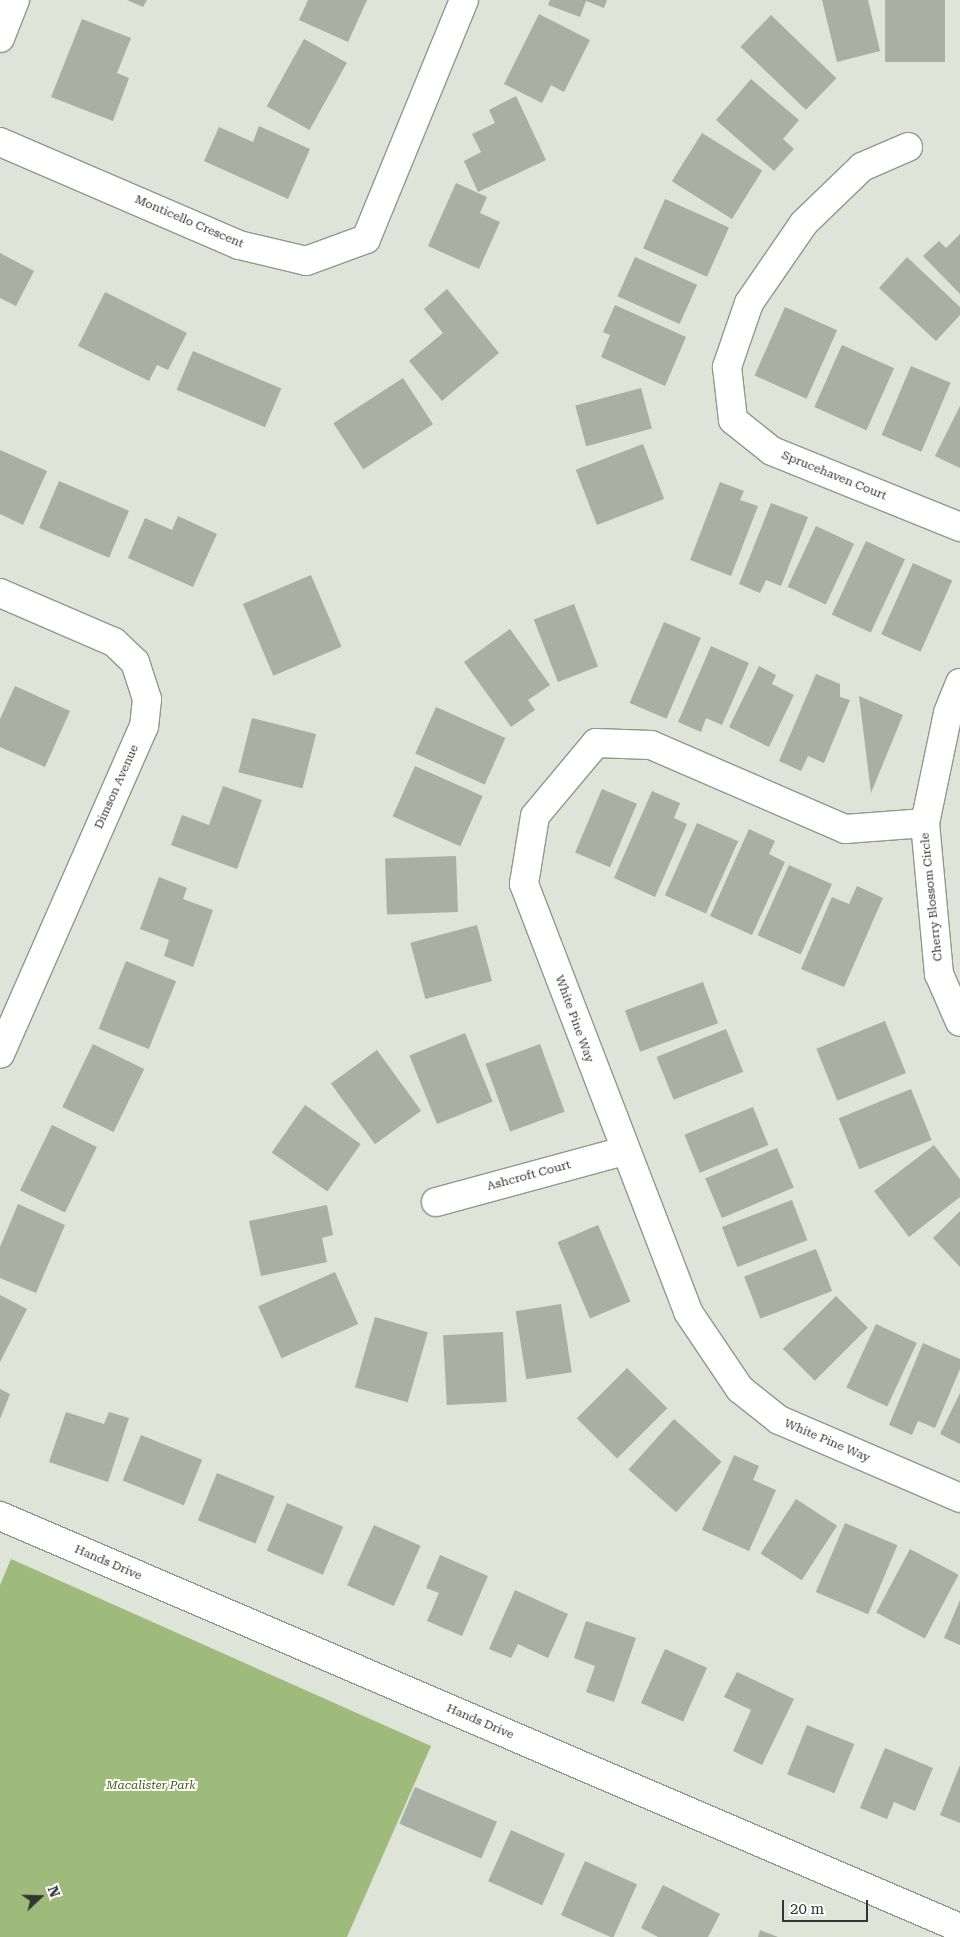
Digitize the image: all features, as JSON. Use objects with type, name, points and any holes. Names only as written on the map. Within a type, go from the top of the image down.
[{"type":"street","points":[[0,38],[15,0]]},
{"type":"street","name":"Monticello Crescent","points":[[0,142],[239,245],[306,261],[366,239],[464,0]]},
{"type":"street","name":"Sprucehaven Court","points":[[908,147],[862,167],[804,223],[749,303],[727,367],[733,420],[772,451],[960,527]]},
{"type":"street","name":"Dimson Avenue","points":[[0,593],[114,642],[135,662],[147,699],[144,726],[1,1051]]},
{"type":"street","name":"Cherry Blossom Circle","points":[[960,683],[948,713],[924,823],[940,974],[960,1022]]},
{"type":"street","name":"White Pine Way","points":[[924,823],[844,830],[651,745],[596,743],[535,816],[524,884],[624,1152],[688,1312],[740,1389],[779,1420],[960,1498]]},
{"type":"street","name":"Ashcroft Court","points":[[436,1202],[624,1152]]},
{"type":"street","name":"Hands Drive","points":[[0,1516],[960,1928]]},
{"type":"green space","name":"Macalister Park","points":[[11,1559],[431,1746],[347,1937],[0,1937],[0,1585]]},
{"type":"building","points":[[127,0],[147,0],[143,7]]},
{"type":"building","points":[[308,0],[367,0],[348,42],[299,20]]},
{"type":"building","points":[[550,0],[607,0],[604,8],[586,1],[580,17],[548,5]]},
{"type":"building","points":[[822,0],[868,0],[880,51],[837,62]]},
{"type":"building","points":[[885,0],[945,0],[945,62],[885,62]]},
{"type":"building","points":[[539,14],[590,40],[564,92],[551,85],[542,103],[504,84]]},
{"type":"building","points":[[771,15],[836,78],[806,110],[740,47]]},
{"type":"building","points":[[82,19],[131,38],[117,73],[129,78],[113,121],[51,97]]},
{"type":"building","points":[[304,39],[347,63],[310,130],[267,106]]},
{"type":"building","points":[[751,79],[799,120],[783,139],[794,149],[774,171],[716,120]]},
{"type":"building","points":[[516,96],[546,160],[478,192],[464,161],[481,152],[472,134],[495,123],[489,110]]},
{"type":"building","points":[[259,126],[310,149],[288,199],[204,161],[219,127],[253,142]]},
{"type":"building","points":[[702,133],[762,171],[732,219],[672,181]]},
{"type":"building","points":[[456,183],[487,197],[480,213],[500,222],[479,269],[428,246]]},
{"type":"building","points":[[665,199],[729,227],[707,277],[643,248]]},
{"type":"building","points":[[960,234],[960,294],[923,256],[939,241],[946,248]]},
{"type":"building","points":[[0,253],[34,271],[16,306],[0,298]]},
{"type":"building","points":[[635,257],[697,285],[680,324],[618,296]]},
{"type":"building","points":[[907,257],[960,307],[960,315],[936,341],[879,288]]},
{"type":"building","points":[[447,289],[499,353],[442,401],[409,361],[443,333],[424,309]]},
{"type":"building","points":[[105,292],[187,333],[168,370],[157,365],[149,381],[78,346]]},
{"type":"building","points":[[615,305],[686,337],[665,386],[601,357],[610,335],[603,332]]},
{"type":"building","points":[[785,307],[837,330],[807,399],[754,376]]},
{"type":"building","points":[[842,345],[894,368],[866,430],[814,407]]},
{"type":"building","points":[[193,351],[281,389],[265,427],[177,390]]},
{"type":"building","points":[[911,366],[951,383],[921,452],[882,435]]},
{"type":"building","points":[[403,378],[433,424],[363,469],[333,423]]},
{"type":"building","points":[[641,388],[652,429],[586,446],[575,406]]},
{"type":"building","points":[[960,406],[960,468],[935,456]]},
{"type":"building","points":[[643,444],[664,499],[597,525],[576,470]]},
{"type":"building","points":[[0,450],[47,471],[23,525],[0,514]]},
{"type":"building","points":[[59,481],[129,511],[109,558],[39,528]]},
{"type":"building","points":[[720,482],[744,491],[740,500],[758,506],[731,576],[690,560]]},
{"type":"building","points":[[771,503],[808,517],[781,586],[766,580],[760,593],[739,584]]},
{"type":"building","points":[[178,516],[217,534],[193,587],[128,558],[145,518],[172,530]]},
{"type":"building","points":[[816,526],[854,544],[826,604],[788,587]]},
{"type":"building","points":[[866,541],[905,559],[871,633],[832,614]]},
{"type":"building","points":[[913,563],[952,580],[921,652],[881,634]]},
{"type":"building","points":[[311,575],[341,647],[273,676],[243,604]]},
{"type":"building","points":[[574,604],[598,667],[558,682],[534,619]]},
{"type":"building","points":[[664,622],[701,638],[666,719],[630,703]]},
{"type":"building","points":[[510,629],[550,685],[528,700],[535,710],[511,727],[464,662]]},
{"type":"building","points":[[711,646],[749,663],[722,725],[706,718],[701,732],[678,722]]},
{"type":"building","points":[[759,666],[776,675],[772,684],[794,695],[769,747],[729,727]]},
{"type":"building","points":[[816,674],[840,684],[840,697],[850,700],[824,763],[808,756],[801,771],[779,761]]},
{"type":"building","points":[[15,686],[70,711],[45,767],[0,747],[0,719]]},
{"type":"building","points":[[859,696],[903,715],[871,793]]},
{"type":"building","points":[[436,707],[505,738],[485,785],[415,754]]},
{"type":"building","points":[[252,718],[316,734],[302,788],[238,772]]},
{"type":"building","points":[[415,766],[483,796],[460,846],[393,816]]},
{"type":"building","points":[[223,786],[262,800],[237,869],[171,845],[182,815],[209,825]]},
{"type":"building","points":[[602,789],[637,804],[610,867],[575,853]]},
{"type":"building","points":[[652,791],[680,803],[674,818],[687,824],[655,897],[614,878]]},
{"type":"building","points":[[697,823],[738,841],[706,913],[665,895]]},
{"type":"building","points":[[749,829],[775,841],[769,854],[785,862],[752,935],[710,916]]},
{"type":"building","points":[[456,856],[458,912],[387,914],[385,858]]},
{"type":"building","points":[[789,865],[832,884],[801,954],[758,935]]},
{"type":"building","points":[[159,877],[187,888],[183,899],[213,910],[193,967],[164,956],[169,940],[140,929]]},
{"type":"building","points":[[857,886],[883,898],[844,987],[801,969],[832,897],[849,904]]},
{"type":"building","points":[[477,925],[492,981],[425,999],[410,943]]},
{"type":"building","points":[[126,961],[176,981],[149,1049],[99,1029]]},
{"type":"building","points":[[703,982],[718,1023],[640,1052],[625,1010]]},
{"type":"building","points":[[885,1021],[906,1073],[837,1101],[816,1049]]},
{"type":"building","points":[[726,1029],[743,1072],[674,1100],[656,1057]]},
{"type":"building","points":[[465,1033],[493,1102],[437,1124],[409,1055]]},
{"type":"building","points":[[93,1044],[144,1069],[114,1132],[62,1107]]},
{"type":"building","points":[[540,1044],[565,1112],[510,1131],[485,1064]]},
{"type":"building","points":[[377,1050],[421,1111],[375,1144],[331,1084]]},
{"type":"building","points":[[911,1089],[932,1140],[859,1169],[839,1118]]},
{"type":"building","points":[[305,1105],[361,1144],[327,1192],[272,1153]]},
{"type":"building","points":[[753,1107],[768,1145],[700,1173],[684,1135]]},
{"type":"building","points":[[52,1125],[97,1147],[65,1213],[20,1191]]},
{"type":"building","points":[[934,1145],[960,1179],[960,1197],[909,1237],[874,1191]]},
{"type":"building","points":[[777,1148],[794,1188],[722,1218],[705,1178]]},
{"type":"building","points":[[792,1200],[807,1240],[737,1267],[722,1227]]},
{"type":"building","points":[[18,1204],[65,1225],[36,1293],[0,1278],[0,1247]]},
{"type":"building","points":[[327,1205],[333,1235],[322,1238],[327,1262],[261,1276],[249,1221]]},
{"type":"building","points":[[960,1211],[960,1267],[933,1238]]},
{"type":"building","points":[[598,1225],[630,1301],[590,1319],[557,1242]]},
{"type":"building","points":[[816,1249],[832,1291],[760,1319],[744,1277]]},
{"type":"building","points":[[335,1272],[358,1324],[281,1358],[258,1306]]},
{"type":"building","points":[[0,1295],[27,1309],[0,1362]]},
{"type":"building","points":[[836,1296],[868,1328],[815,1381],[783,1349]]},
{"type":"building","points":[[561,1304],[572,1372],[526,1379],[516,1311]]},
{"type":"building","points":[[375,1317],[428,1332],[408,1402],[355,1387]]},
{"type":"building","points":[[876,1324],[917,1343],[887,1406],[846,1387]]},
{"type":"building","points":[[503,1332],[507,1402],[447,1405],[443,1335]]},
{"type":"building","points":[[923,1343],[960,1359],[960,1369],[935,1428],[918,1421],[912,1435],[889,1425]]},
{"type":"building","points":[[627,1368],[667,1408],[617,1459],[577,1418]]},
{"type":"building","points":[[0,1389],[10,1394],[0,1419]]},
{"type":"building","points":[[960,1393],[960,1444],[940,1434]]},
{"type":"building","points":[[66,1412],[104,1424],[109,1412],[129,1418],[108,1482],[49,1462]]},
{"type":"building","points":[[674,1419],[722,1462],[676,1512],[628,1470]]},
{"type":"building","points":[[141,1435],[202,1460],[184,1505],[123,1480]]},
{"type":"building","points":[[734,1455],[759,1466],[753,1480],[776,1490],[749,1551],[702,1530]]},
{"type":"building","points":[[217,1473],[274,1496],[255,1544],[198,1520]]},
{"type":"building","points":[[796,1499],[837,1526],[802,1580],[761,1554]]},
{"type":"building","points":[[287,1503],[343,1527],[323,1575],[267,1551]]},
{"type":"building","points":[[845,1523],[897,1545],[868,1614],[816,1592]]},
{"type":"building","points":[[374,1525],[421,1546],[394,1606],[347,1585]]},
{"type":"building","points":[[910,1549],[959,1575],[925,1638],[876,1613]]},
{"type":"building","points":[[440,1555],[488,1576],[462,1636],[427,1621],[439,1593],[426,1588]]},
{"type":"building","points":[[515,1590],[568,1614],[548,1658],[518,1644],[511,1658],[489,1649]]},
{"type":"building","points":[[960,1600],[960,1645],[944,1638]]},
{"type":"building","points":[[586,1621],[636,1638],[614,1702],[586,1692],[595,1666],[574,1658]]},
{"type":"building","points":[[665,1649],[707,1668],[683,1722],[641,1703]]},
{"type":"building","points":[[737,1672],[794,1699],[762,1765],[733,1751],[751,1710],[724,1697]]},
{"type":"building","points":[[807,1725],[854,1744],[834,1793],[787,1774]]},
{"type":"building","points":[[885,1748],[933,1768],[915,1811],[894,1802],[887,1819],[860,1808]]},
{"type":"building","points":[[960,1765],[960,1823],[940,1815]]},
{"type":"building","points":[[415,1787],[497,1822],[481,1859],[399,1824]]},
{"type":"building","points":[[511,1830],[565,1854],[542,1905],[488,1881]]},
{"type":"building","points":[[585,1861],[637,1884],[614,1937],[561,1915]]},
{"type":"building","points":[[663,1885],[720,1914],[708,1937],[658,1937],[641,1928]]},
{"type":"building","points":[[760,1930],[778,1937],[758,1937]]}]
